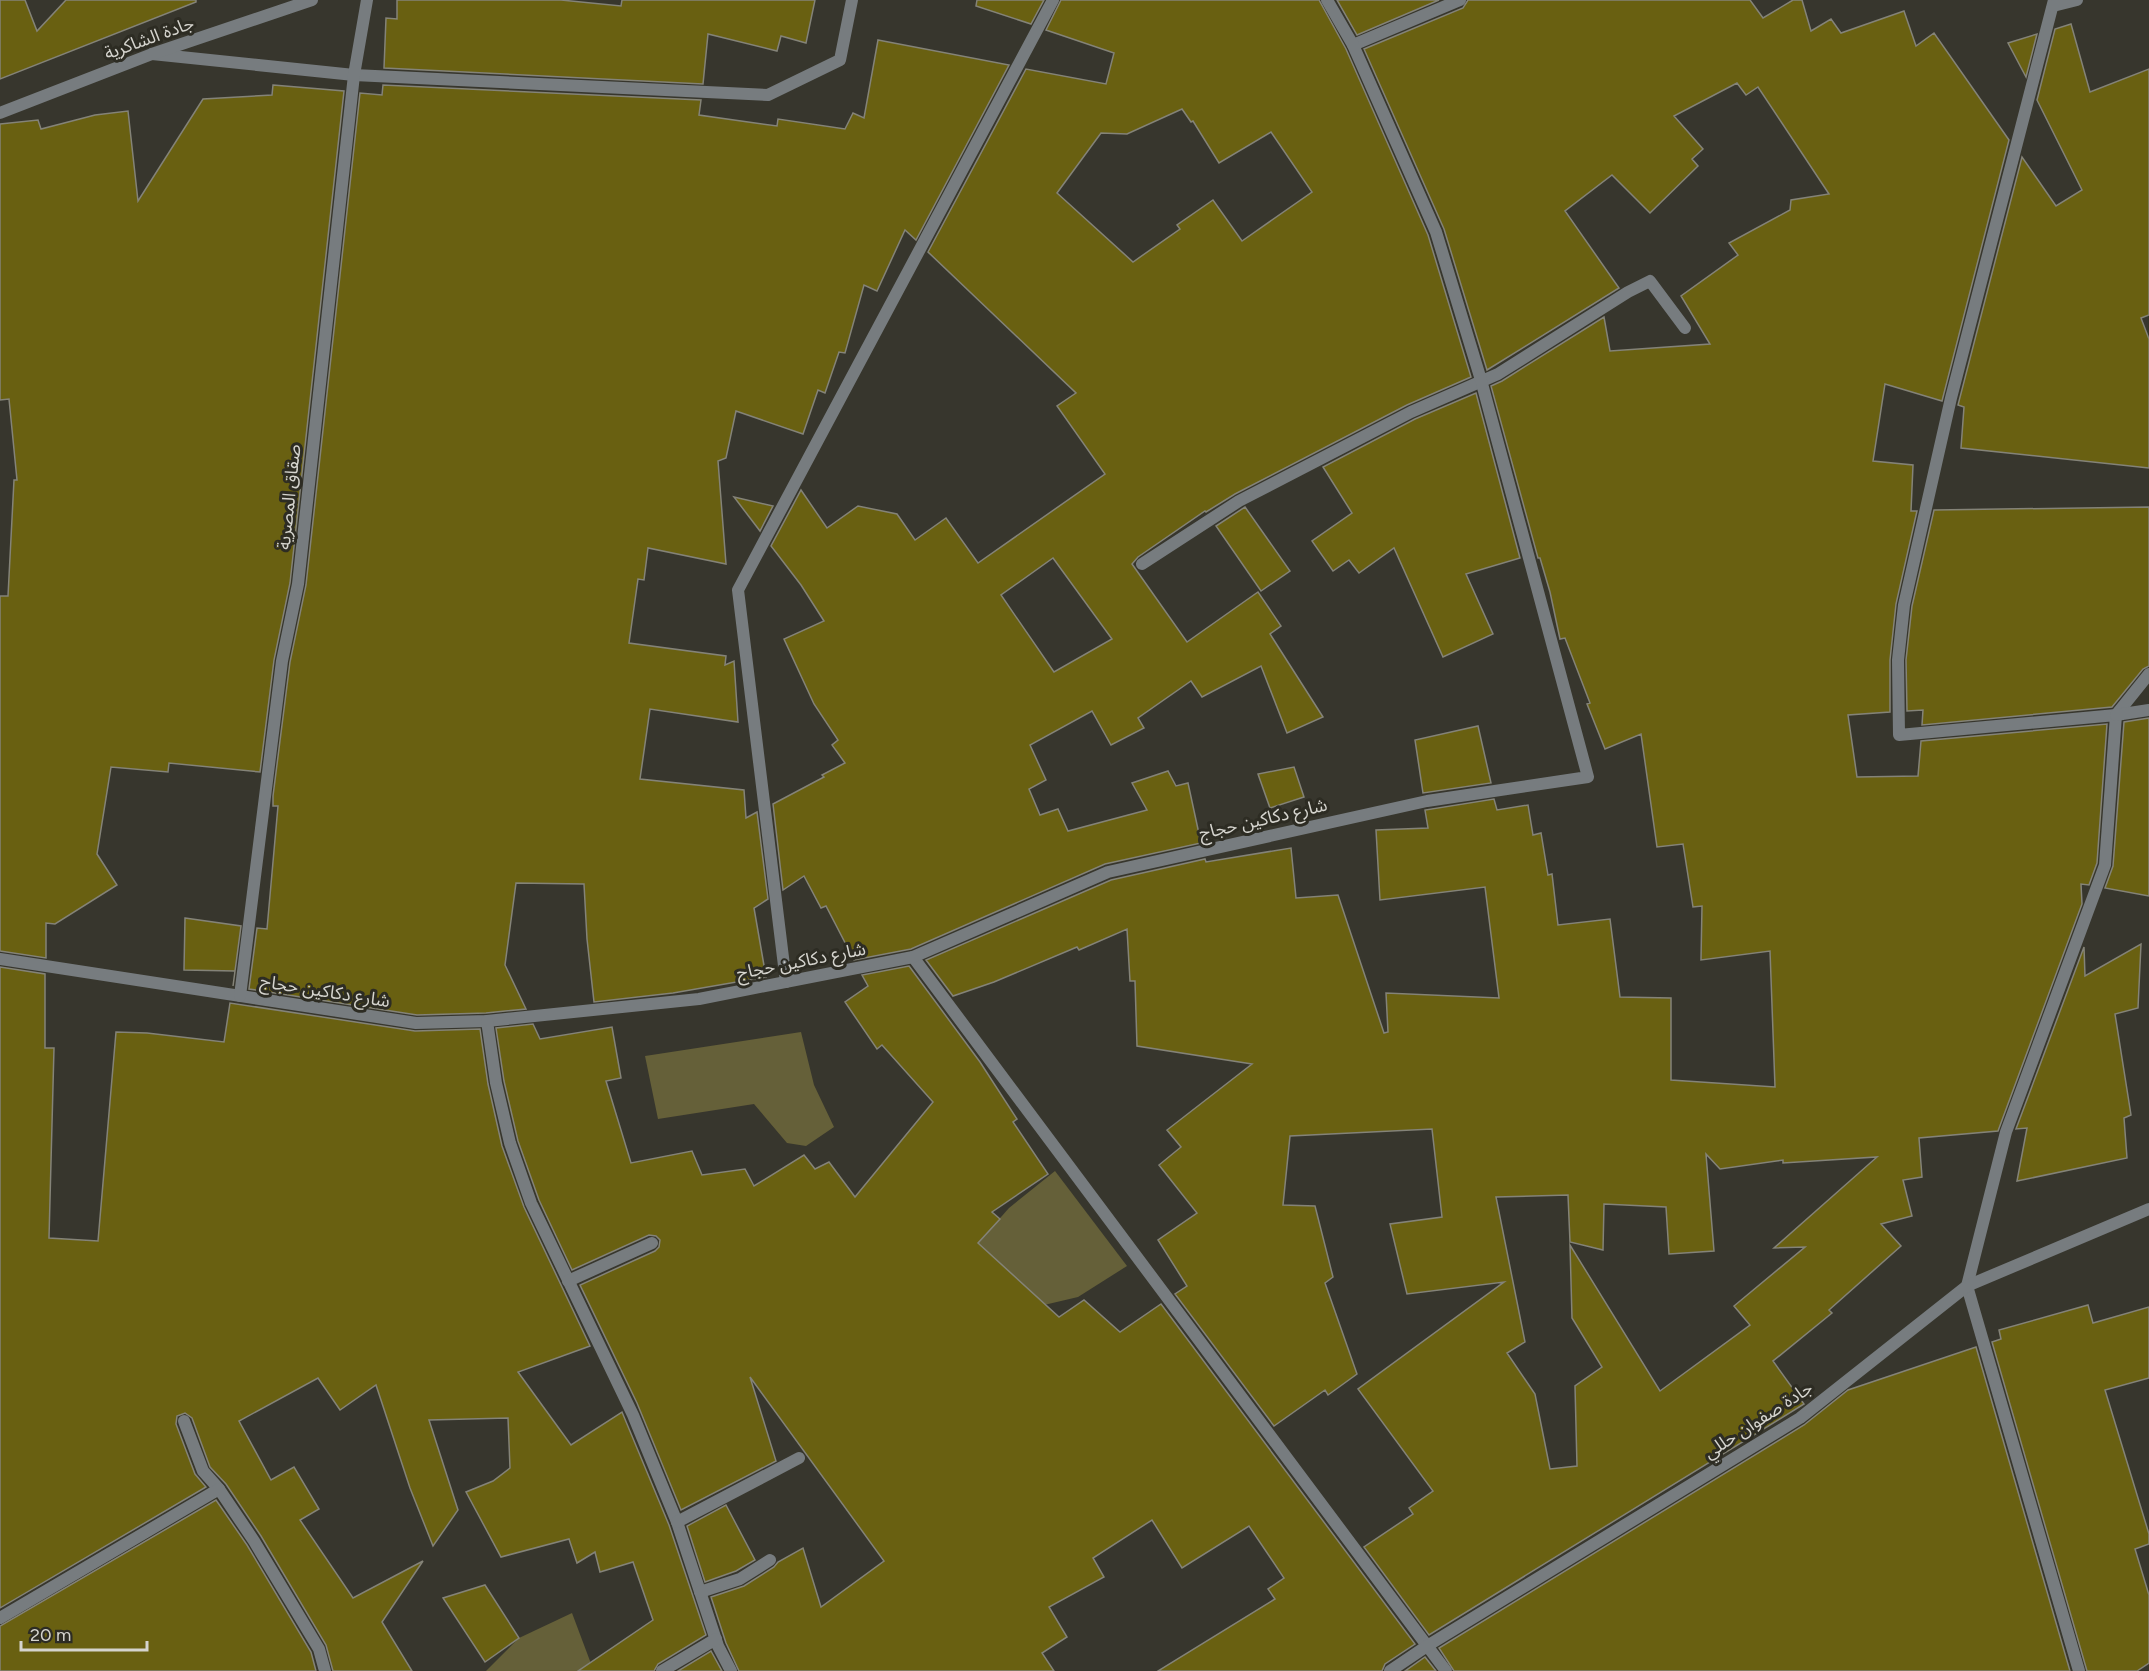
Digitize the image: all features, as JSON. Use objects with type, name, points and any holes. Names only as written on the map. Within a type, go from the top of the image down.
[{"type":"street","name":"جادة الشاكرية","points":[[0,113],[153,54],[312,0]]},
{"type":"street","name":"صقاق المصرية","points":[[240,996],[282,661],[298,584],[354,75],[367,0]]},
{"type":"street","points":[[153,54],[354,75],[768,95],[840,60],[852,0]]},
{"type":"street","points":[[786,982],[738,590],[1053,0]]},
{"type":"street","points":[[1328,0],[1353,45],[1436,232],[1481,380]]},
{"type":"street","points":[[1353,45],[1460,0]]},
{"type":"street","points":[[2077,0],[2053,3],[1951,398],[1904,605],[1898,660],[1899,735],[2149,711]]},
{"type":"street","points":[[1142,564],[1239,501],[1410,412],[1498,374],[1628,292],[1650,281],[1685,328]]},
{"type":"street","name":"شارع دكاكين حجاج","points":[[0,959],[416,1023],[487,1020],[699,999],[913,957],[1108,872],[1427,801],[1588,777],[1481,380]]},
{"type":"street","points":[[2079,1671],[1966,1286],[2006,1132],[2105,866],[2115,715],[2149,674]]},
{"type":"street","points":[[913,957],[1446,1671]]},
{"type":"street","points":[[487,1020],[496,1083],[510,1143],[531,1203],[633,1415],[677,1522],[716,1639],[731,1671]]},
{"type":"street","name":"جادة صفوان حللي","points":[[1390,1671],[1427,1646],[1800,1418],[1966,1286],[2149,1209]]},
{"type":"street","points":[[568,1281],[652,1243]]},
{"type":"street","points":[[184,1421],[203,1471],[219,1489],[254,1542],[318,1649],[325,1671]]},
{"type":"street","points":[[677,1522],[800,1458]]},
{"type":"street","points":[[0,1618],[219,1489]]},
{"type":"street","points":[[700,1592],[740,1579],[770,1560]]},
{"type":"street","points":[[662,1671],[716,1639]]},
{"type":"shaded area","points":[[801,1032],[814,1085],[834,1127],[806,1146],[787,1143],[754,1104],[658,1119],[645,1056]]},
{"type":"shaded area","points":[[1055,1171],[1127,1266],[1078,1297],[1044,1305],[978,1243],[1009,1208]]},
{"type":"shaded area","points":[[572,1613],[593,1669],[590,1671],[486,1671],[519,1638]]},
{"type":"building","points":[[0,0],[25,0],[37,31],[66,0],[196,0],[196,2],[0,79]]},
{"type":"building","points":[[397,0],[561,0],[621,6],[622,0],[815,0],[806,43],[781,36],[777,51],[708,34],[703,84],[384,68],[386,18],[397,19]]},
{"type":"building","points":[[977,0],[1044,0],[1031,24],[976,6]]},
{"type":"building","points":[[1061,0],[1319,0],[1346,49],[1428,235],[1471,377],[1407,405],[1235,494],[1205,511],[1138,557],[1132,564],[1187,642],[1258,592],[1281,626],[1270,634],[1323,717],[1287,733],[1261,666],[1202,697],[1191,681],[1138,718],[1144,728],[1111,745],[1092,711],[1030,745],[1046,780],[1029,789],[1040,815],[1058,809],[1068,831],[1147,810],[1132,783],[1168,771],[1176,786],[1188,783],[1201,843],[1105,864],[911,949],[854,960],[826,906],[821,908],[804,876],[783,890],[773,804],[845,763],[832,745],[838,740],[814,704],[784,639],[824,621],[801,585],[771,546],[801,490],[827,528],[858,506],[897,514],[915,540],[946,518],[978,563],[1105,474],[1057,406],[1076,393],[928,252],[1026,69],[1106,84],[1114,53],[1046,30]],"holes":[[[1182,109],[1191,122],[1193,121],[1219,163],[1271,132],[1312,192],[1242,241],[1213,200],[1177,225],[1180,229],[1133,262],[1057,193],[1101,133],[1127,134]],[[1053,558],[1112,639],[1054,672],[1001,595]]]},
{"type":"building","points":[[1337,0],[1439,0],[1357,35]]},
{"type":"building","points":[[1468,0],[1750,0],[1763,18],[1793,0],[1802,0],[1811,31],[1831,19],[1841,33],[1904,11],[1916,46],[1934,33],[2009,140],[1942,401],[1885,384],[1873,461],[1913,465],[1911,511],[1917,511],[1896,604],[1890,660],[1890,712],[1848,715],[1857,777],[1918,776],[1921,741],[2107,724],[2097,863],[2089,885],[2081,884],[2082,904],[1998,1131],[1919,1138],[1922,1177],[1903,1180],[1912,1216],[1881,1224],[1901,1246],[1829,1310],[1832,1313],[1773,1361],[1804,1404],[1429,1635],[1364,1547],[1413,1514],[1409,1508],[1433,1491],[1358,1389],[1504,1282],[1407,1294],[1390,1224],[1442,1217],[1432,1129],[1290,1136],[1283,1205],[1315,1206],[1333,1277],[1325,1283],[1357,1374],[1328,1395],[1325,1390],[1274,1426],[1175,1294],[1187,1286],[1158,1240],[1197,1213],[1159,1165],[1181,1147],[1167,1130],[1252,1064],[1137,1046],[1135,981],[1130,981],[1127,929],[1079,950],[1077,947],[994,982],[953,996],[926,960],[1111,880],[1205,859],[1206,862],[1291,848],[1296,898],[1338,895],[1384,1033],[1388,1032],[1386,993],[1499,998],[1485,887],[1380,900],[1376,830],[1428,828],[1425,810],[1494,799],[1497,810],[1528,805],[1533,835],[1541,833],[1548,875],[1552,874],[1558,925],[1610,919],[1620,997],[1671,998],[1671,1080],[1775,1087],[1770,951],[1701,960],[1702,906],[1693,907],[1683,844],[1657,847],[1641,734],[1605,749],[1565,638],[1560,639],[1550,592],[1540,558],[1538,558],[1491,386],[1604,317],[1610,351],[1710,344],[1681,296],[1738,255],[1729,243],[1790,210],[1791,200],[1829,194],[1758,87],[1746,95],[1737,83],[1674,116],[1703,149],[1692,159],[1698,166],[1650,213],[1612,175],[1565,211],[1619,288],[1487,370],[1444,229],[1364,49],[1463,8]],"holes":[[[1706,1154],[1720,1169],[1783,1160],[1783,1163],[1877,1157],[1774,1248],[1805,1247],[1734,1306],[1750,1325],[1660,1391],[1570,1245],[1572,1318],[1602,1367],[1575,1386],[1577,1466],[1550,1469],[1535,1394],[1507,1353],[1525,1342],[1496,1197],[1568,1195],[1570,1242],[1603,1250],[1604,1204],[1666,1207],[1669,1254],[1714,1251]]]},
{"type":"building","points":[[2071,24],[2090,92],[2149,69],[2149,315],[2141,318],[2149,339],[2149,468],[1961,448],[1964,407],[1958,405],[2022,157],[2056,206],[2082,190],[2037,100],[2055,29]]},
{"type":"building","points":[[2037,34],[2026,77],[2008,43]]},
{"type":"building","points":[[878,40],[1009,65],[916,240],[905,230],[877,291],[864,285],[845,353],[839,352],[825,393],[818,390],[803,434],[736,411],[726,458],[718,461],[726,564],[648,548],[644,580],[638,579],[629,643],[726,656],[725,665],[734,661],[738,722],[650,709],[640,779],[744,790],[746,818],[757,812],[768,899],[754,908],[766,977],[673,993],[594,1002],[584,884],[516,883],[505,965],[526,1009],[417,1015],[249,989],[257,928],[267,929],[278,806],[273,806],[273,796],[290,662],[306,585],[360,93],[382,95],[383,85],[701,100],[699,115],[777,126],[778,119],[845,129],[853,113],[864,118]]},
{"type":"building","points":[[273,85],[344,91],[290,583],[274,660],[260,772],[169,763],[168,772],[111,767],[97,854],[117,885],[55,924],[46,923],[46,958],[0,951],[0,596],[8,596],[14,480],[17,480],[9,399],[0,400],[0,124],[38,120],[41,129],[95,115],[128,111],[138,201],[203,99],[272,95]]},
{"type":"building","points":[[1476,393],[1520,558],[1466,574],[1493,634],[1443,657],[1394,548],[1359,573],[1349,560],[1333,571],[1312,541],[1352,513],[1323,467],[1415,419]]},
{"type":"building","points":[[734,497],[773,506],[760,531]]},
{"type":"building","points":[[1245,507],[1290,571],[1261,591],[1216,526]]},
{"type":"building","points":[[2149,507],[2149,666],[2143,669],[2112,707],[1922,725],[1923,710],[1907,711],[1906,660],[1912,606],[1934,510]]},
{"type":"building","points":[[2149,718],[2149,896],[2105,888],[2113,866],[2124,722]]},
{"type":"building","points":[[1478,726],[1491,783],[1423,793],[1415,740]]},
{"type":"building","points":[[1294,767],[1304,797],[1270,808],[1258,774]]},
{"type":"building","points":[[185,918],[241,926],[235,971],[184,970]]},
{"type":"building","points":[[2141,944],[2138,1008],[2115,1014],[2131,1115],[2124,1118],[2127,1158],[2017,1181],[2027,1128],[2016,1129],[2084,947],[2085,976]]},
{"type":"building","points":[[909,966],[980,1062],[1017,1119],[1013,1122],[1048,1174],[992,1212],[1000,1219],[978,1243],[1059,1317],[1084,1300],[1120,1332],[1161,1304],[1415,1644],[1385,1664],[1382,1671],[1158,1671],[1275,1599],[1268,1589],[1284,1578],[1249,1526],[1182,1568],[1152,1520],[1093,1558],[1104,1577],[1049,1607],[1067,1637],[1042,1653],[1054,1671],[739,1671],[726,1643],[711,1597],[744,1586],[803,1548],[821,1607],[884,1561],[750,1377],[776,1461],[681,1510],[637,1403],[580,1285],[655,1251],[659,1247],[660,1240],[656,1236],[649,1235],[572,1270],[539,1200],[518,1141],[504,1081],[496,1028],[533,1024],[540,1039],[612,1027],[621,1078],[606,1081],[631,1163],[692,1151],[702,1175],[745,1169],[754,1186],[804,1155],[815,1169],[829,1162],[855,1197],[933,1102],[882,1045],[877,1049],[845,1002],[868,986],[862,975]]},
{"type":"building","points":[[0,967],[45,974],[45,1048],[54,1048],[49,1238],[98,1241],[116,1032],[147,1033],[224,1042],[230,1003],[415,1031],[480,1029],[488,1084],[502,1146],[524,1207],[590,1346],[518,1372],[571,1445],[622,1412],[669,1525],[706,1635],[658,1664],[654,1671],[578,1671],[653,1620],[633,1562],[600,1572],[595,1552],[577,1563],[569,1539],[501,1557],[466,1492],[493,1481],[510,1468],[508,1418],[429,1420],[458,1510],[433,1546],[410,1488],[376,1385],[340,1410],[318,1378],[239,1421],[271,1480],[294,1467],[319,1509],[300,1520],[353,1598],[423,1561],[382,1622],[412,1671],[333,1671],[326,1645],[261,1536],[226,1484],[210,1467],[192,1418],[185,1413],[177,1416],[176,1424],[195,1474],[206,1487],[0,1608]]},
{"type":"building","points":[[2088,1305],[2093,1323],[2149,1307],[2149,1378],[2105,1390],[2149,1534],[2149,1544],[2135,1549],[2149,1595],[2149,1663],[2137,1671],[2087,1671],[1992,1342],[2001,1339],[1999,1330]]},
{"type":"building","points":[[1976,1347],[2070,1671],[1454,1671],[1439,1648],[1804,1425],[1848,1390]]},
{"type":"building","points":[[216,1500],[247,1545],[311,1652],[316,1671],[0,1671],[0,1626]]},
{"type":"building","points":[[726,1505],[755,1560],[736,1571],[705,1582],[687,1526]]},
{"type":"building","points":[[485,1585],[519,1638],[485,1662],[443,1598]]},
{"type":"building","points":[[711,1651],[722,1671],[678,1671]]},
{"type":"building","points":[[1425,1657],[1436,1671],[1405,1671]]}]
